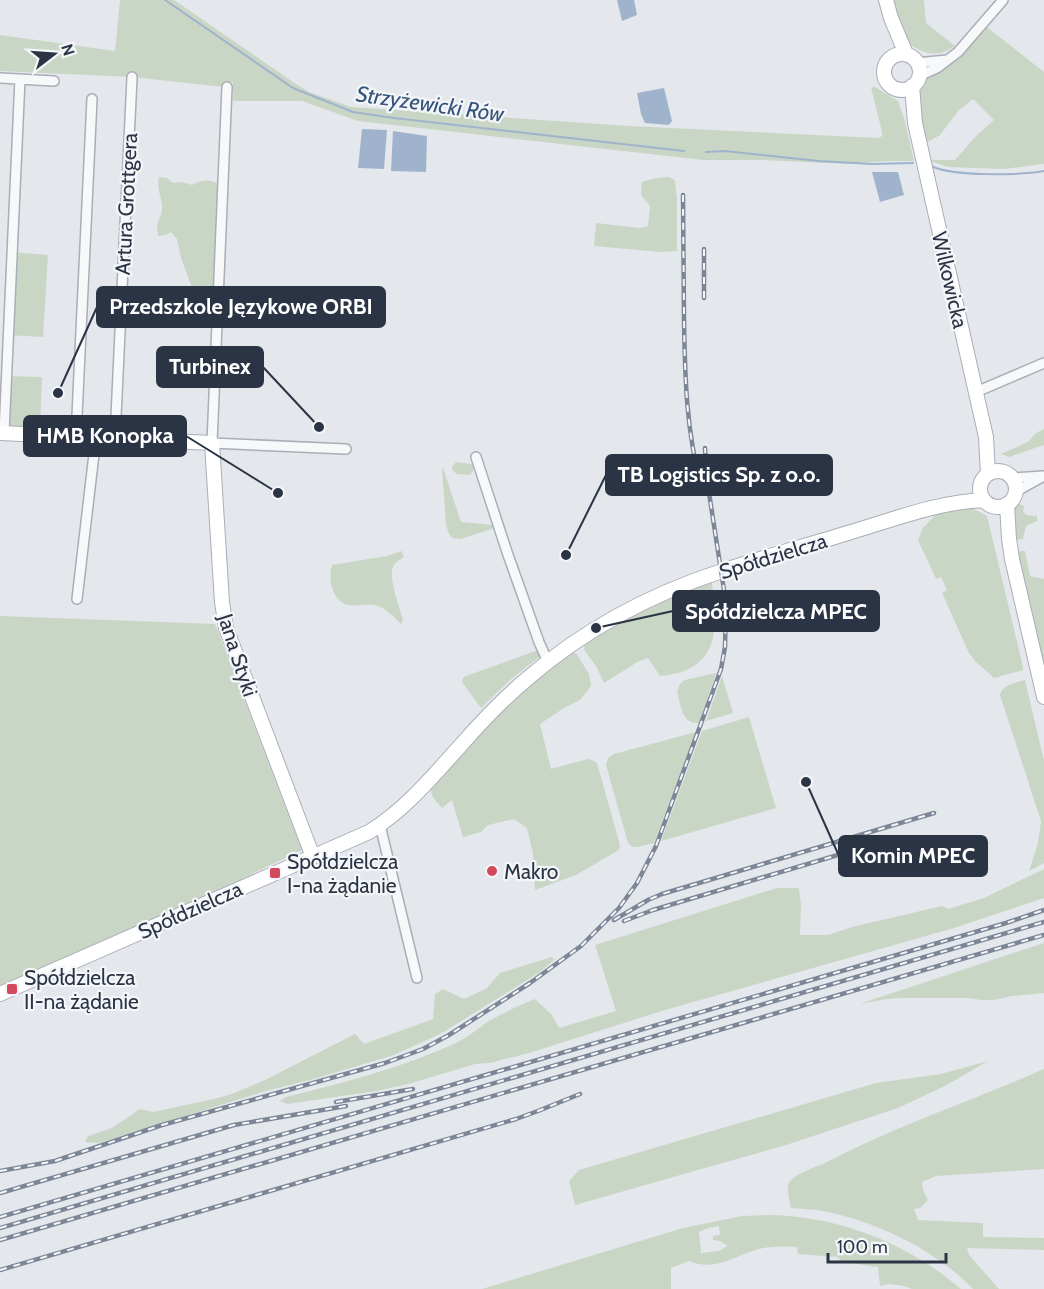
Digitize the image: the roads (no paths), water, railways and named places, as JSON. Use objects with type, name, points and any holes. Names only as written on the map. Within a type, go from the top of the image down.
[{"type":"street","name":"Wilkowicka","points":[[886,0],[911,74],[915,123],[1044,696]]},
{"type":"street","points":[[891,58],[899,54],[911,74],[947,60],[958,52],[1003,0]]},
{"type":"street","name":"Wilkowicka","points":[[891,18],[893,50],[886,65],[885,76],[892,86],[911,74]]},
{"type":"street","name":"Artura Grottgera","points":[[115,438],[132,77]]},
{"type":"street","points":[[0,78],[54,81]]},
{"type":"street","points":[[20,79],[2,433],[346,449]]},
{"type":"street","points":[[212,443],[227,87]]},
{"type":"street","name":"Artura Grottgera","points":[[76,436],[92,99]]},
{"type":"street","points":[[976,392],[1044,363]]},
{"type":"street","points":[[77,599],[96,437]]},
{"type":"street","name":"Jana Styki","points":[[212,443],[222,602],[226,628],[313,857]]},
{"type":"street","points":[[476,457],[539,642],[548,662]]},
{"type":"street","points":[[998,489],[1043,477]]},
{"type":"street","name":"Spółdzielcza","points":[[0,994],[369,832],[394,815],[507,696],[574,642],[638,605],[678,587],[728,569],[998,489]]},
{"type":"street","points":[[380,825],[417,978]]},
{"type":"water","points":[[617,0],[634,0],[637,15],[622,21]]},
{"type":"water","points":[[664,88],[672,121],[669,125],[645,123],[637,93]]},
{"type":"water","points":[[362,129],[387,130],[384,169],[358,168]]},
{"type":"water","points":[[393,131],[427,136],[426,172],[391,171]]},
{"type":"water","points":[[872,172],[898,172],[904,195],[880,202]]},
{"type":"waterway","name":"Strzyżewicki Rów","points":[[165,0],[293,88],[353,112],[684,151]]},
{"type":"waterway","name":"Strzyżewicki Rów","points":[[706,152],[725,151],[872,164],[913,163]]},
{"type":"waterway","name":"Strzyżewicki Rów","points":[[931,166],[941,170],[970,173],[1003,174],[1044,171]]},
{"type":"railway","points":[[683,195],[686,383],[689,424],[701,485]]},
{"type":"railway","points":[[704,249],[704,298]]},
{"type":"railway","points":[[0,1171],[55,1161],[162,1125],[385,1063],[423,1049],[530,983],[581,946],[619,908],[637,883],[656,846],[721,669],[725,647],[726,603],[707,480],[705,448]]},
{"type":"railway","points":[[614,920],[662,894],[934,813]]},
{"type":"railway","points":[[624,921],[653,910],[858,849]]},
{"type":"railway","points":[[0,1217],[1044,910]]},
{"type":"railway","points":[[0,1228],[1044,922]]},
{"type":"railway","points":[[0,1240],[1044,935]]},
{"type":"railway","points":[[336,1102],[413,1089]]},
{"type":"railway","points":[[0,1270],[516,1119],[580,1094]]},
{"type":"railway","points":[[0,1193],[234,1125],[346,1106]]},
{"type":"place","name":"Przedszkole Językowe ORBI","points":[[58,393]]},
{"type":"place","name":"Turbinex","points":[[319,427]]},
{"type":"place","name":"HMB Konopka","points":[[278,493]]},
{"type":"place","name":"TB Logistics Sp. z o.o.","points":[[566,555]]},
{"type":"place","name":"Spółdzielcza MPEC","points":[[596,628]]},
{"type":"place","name":"Komin MPEC","points":[[806,782]]},
{"type":"place","name":"Makro","points":[[492,871]]},
{"type":"place","name":"Spółdzielcza I-na żądanie","points":[[275,873]]},
{"type":"place","name":"Spółdzielcza II-na żądanie","points":[[12,989]]}]
